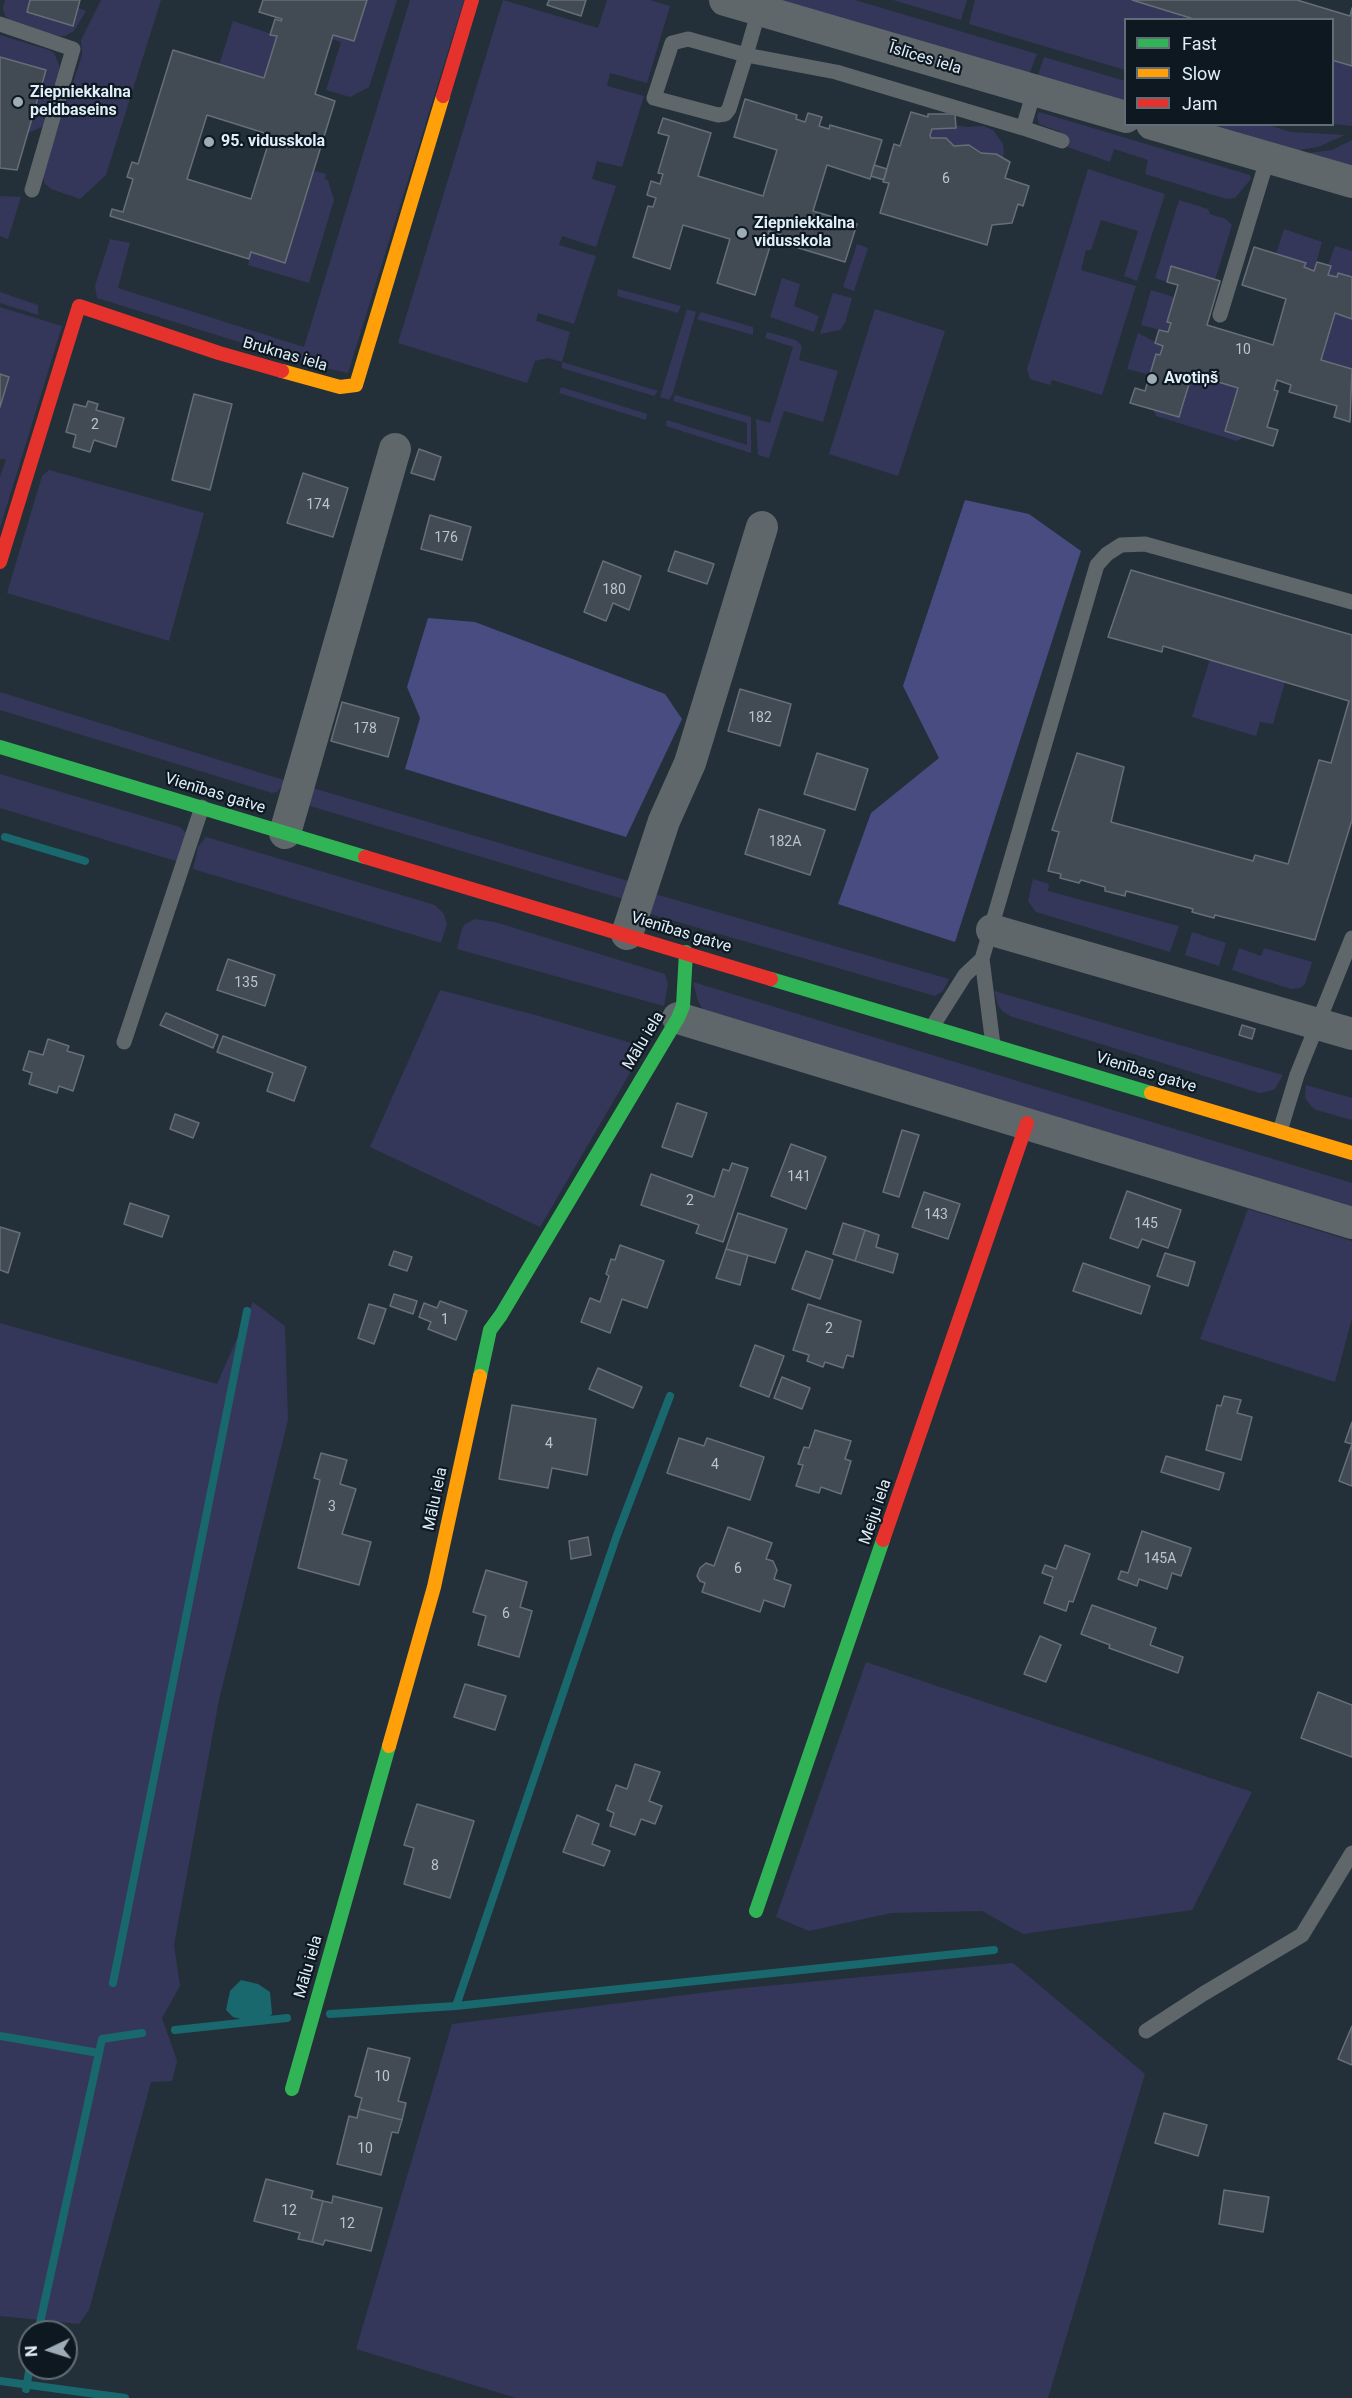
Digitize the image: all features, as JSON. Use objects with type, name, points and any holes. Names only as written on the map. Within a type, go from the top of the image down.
[{"type":"main road","name":"Bruknas iela","points":[[0,562],[79,306],[219,353],[340,387],[356,385],[472,0]]},
{"type":"main road","name":"Vienības gatve","points":[[0,747],[1352,1152]]},
{"type":"main road","name":"Mālu iela","points":[[297,2091],[434,1587],[490,1330],[678,1018],[683,1006],[686,952]]},
{"type":"main road","name":"Meiju iela","points":[[756,1911],[1027,1124]]},
{"type":"street","name":"Īslīces iela","points":[[725,0],[1124,117]]},
{"type":"street","points":[[1159,126],[1352,182]]},
{"type":"street","points":[[285,833],[395,449]]},
{"type":"street","points":[[627,934],[664,821],[690,763],[762,527]]},
{"type":"street","points":[[992,930],[1352,1034]]},
{"type":"street","points":[[678,1018],[1352,1223]]},
{"type":"lane","points":[[759,10],[746,56],[729,109],[725,114],[718,115],[654,99],[669,48],[678,40],[688,39],[746,56],[836,72],[1062,141]]},
{"type":"lane","points":[[0,24],[73,49],[32,190]]},
{"type":"lane","points":[[1023,128],[1034,92]]},
{"type":"lane","points":[[1220,315],[1268,157]]},
{"type":"lane","points":[[993,1045],[982,959],[1097,565],[1107,554],[1121,545],[1145,544],[1352,602]]},
{"type":"lane","points":[[124,1042],[202,807]]},
{"type":"lane","points":[[1280,1131],[1297,1076],[1352,938]]},
{"type":"lane","points":[[932,1027],[965,975],[982,959]]},
{"type":"lane","points":[[1146,2031],[1302,1935],[1352,1853]]},
{"type":"shaded area","points":[[5,0],[30,0],[27,12],[72,26],[78,8],[86,11],[74,31],[65,36],[58,36],[13,23],[5,16],[3,8]]},
{"type":"shaded area","points":[[101,0],[161,0],[106,175],[80,199],[51,189],[44,183],[43,173],[82,55],[81,40]]},
{"type":"shaded area","points":[[367,0],[397,0],[369,87],[350,97],[326,90],[341,42],[332,39],[333,35],[354,41]]},
{"type":"shaded area","points":[[410,0],[464,0],[348,373],[320,367],[97,298],[95,286],[110,239],[130,243],[118,288],[304,347]]},
{"type":"shaded area","points":[[503,0],[598,28],[607,0],[650,0],[670,6],[647,83],[610,73],[607,86],[644,96],[622,167],[597,161],[592,179],[616,186],[596,247],[562,236],[559,245],[596,256],[574,324],[538,313],[536,321],[570,332],[562,362],[548,358],[535,361],[527,383],[398,343]]},
{"type":"shaded area","points":[[770,0],[855,0],[1037,54],[1028,77]]},
{"type":"shaded area","points":[[893,0],[967,0],[961,20]]},
{"type":"shaded area","points":[[975,0],[1132,0],[1194,18],[1124,18],[1124,70],[969,24]]},
{"type":"shaded area","points":[[233,21],[277,36],[264,78],[219,65]]},
{"type":"shaded area","points":[[0,35],[49,50],[54,53],[59,65],[60,74],[44,126],[28,133],[45,70],[0,57]]},
{"type":"shaded area","points":[[1044,57],[1124,81],[1124,102],[1037,78]]},
{"type":"shaded area","points":[[1334,61],[1352,66],[1352,126],[1334,124]]},
{"type":"shaded area","points":[[1039,112],[1250,175],[1251,179],[1235,198],[1226,199],[1145,174],[1148,160],[1114,149],[1110,162],[1065,146],[1061,132],[1039,124],[1037,116]]},
{"type":"shaded area","points":[[956,125],[983,126],[993,130],[1003,144],[1002,159],[994,153],[981,153],[969,145],[953,145],[946,138],[931,138],[932,129],[956,128]]},
{"type":"shaded area","points":[[1271,126],[1291,132],[1345,135],[1318,147],[1293,151],[1214,127]]},
{"type":"shaded area","points":[[1352,140],[1352,169],[1308,153],[1332,150]]},
{"type":"shaded area","points":[[1088,169],[1165,194],[1137,281],[1124,276],[1138,231],[1101,220],[1091,250],[1086,250],[1081,270],[1136,286],[1102,395],[1052,380],[1050,385],[1030,379],[1027,369]]},
{"type":"shaded area","points":[[314,171],[326,174],[325,180],[328,180],[334,200],[309,283],[248,265],[251,252],[285,263]]},
{"type":"shaded area","points":[[0,196],[21,197],[8,239],[0,236]]},
{"type":"shaded area","points":[[1179,200],[1208,209],[1210,214],[1226,219],[1232,225],[1215,280],[1171,267],[1167,282],[1155,278]]},
{"type":"shaded area","points":[[1284,229],[1322,242],[1314,270],[1304,267],[1305,263],[1276,254]]},
{"type":"shaded area","points":[[857,244],[868,248],[854,291],[843,287]]},
{"type":"shaded area","points":[[1335,246],[1352,251],[1352,277],[1328,275],[1330,266],[1328,265]]},
{"type":"shaded area","points":[[782,278],[800,284],[794,306],[819,316],[814,332],[770,317]]},
{"type":"shaded area","points":[[618,289],[681,306],[678,313],[617,296]]},
{"type":"shaded area","points":[[1151,290],[1174,297],[1167,321],[1171,323],[1168,332],[1141,325]]},
{"type":"shaded area","points":[[0,292],[38,305],[38,315],[0,303]]},
{"type":"shaded area","points":[[833,293],[852,298],[845,323],[840,330],[820,334]]},
{"type":"shaded area","points":[[0,307],[62,326],[0,528],[0,477],[6,459],[0,459],[0,407],[9,378],[0,374]]},
{"type":"shaded area","points":[[687,309],[696,312],[669,400],[660,397]]},
{"type":"shaded area","points":[[875,309],[945,331],[898,476],[829,454]]},
{"type":"shaded area","points":[[701,312],[753,327],[753,335],[697,319]]},
{"type":"shaded area","points":[[1335,313],[1352,319],[1352,369],[1321,360]]},
{"type":"shaded area","points":[[767,332],[796,340],[802,346],[799,360],[838,371],[823,422],[784,411],[769,458],[758,455],[756,419],[770,423],[793,347],[765,338]]},
{"type":"shaded area","points":[[1138,333],[1163,346],[1150,375],[1127,369]]},
{"type":"shaded area","points":[[562,362],[658,391],[654,396],[562,368]]},
{"type":"shaded area","points":[[1192,374],[1238,388],[1225,431],[1244,437],[1237,441],[1156,416],[1153,409],[1179,417]]},
{"type":"shaded area","points":[[561,387],[647,414],[646,420],[559,393]]},
{"type":"shaded area","points":[[675,395],[751,417],[751,453],[666,426],[667,420],[747,445],[747,423],[673,401]]},
{"type":"shaded area","points":[[49,470],[204,513],[169,641],[7,593],[42,476]]},
{"type":"shaded area","points":[[965,500],[1029,514],[1081,551],[955,942],[838,904],[871,813],[939,758],[903,686]]},
{"type":"shaded area","points":[[428,618],[475,622],[665,694],[682,719],[626,837],[405,769],[420,718],[407,687]]},
{"type":"shaded area","points":[[1210,659],[1285,682],[1273,724],[1260,722],[1256,736],[1192,717]]},
{"type":"shaded area","points":[[0,692],[287,781],[277,792],[272,793],[0,710]]},
{"type":"shaded area","points":[[0,774],[180,827],[186,833],[179,862],[0,808]]},
{"type":"shaded area","points":[[306,786],[635,883],[623,899],[310,806],[306,803]]},
{"type":"shaded area","points":[[206,837],[435,905],[444,914],[447,924],[441,943],[193,869],[198,847]]},
{"type":"shaded area","points":[[1033,879],[1049,884],[1048,891],[1179,926],[1170,952],[1036,912],[1028,901]]},
{"type":"shaded area","points":[[648,892],[949,979],[943,991],[935,996],[650,914],[644,908]]},
{"type":"shaded area","points":[[475,919],[495,922],[665,974],[668,984],[664,1006],[457,949],[465,924]]},
{"type":"shaded area","points":[[1192,932],[1226,943],[1219,966],[1185,955]]},
{"type":"shaded area","points":[[1239,948],[1261,956],[1264,948],[1312,962],[1305,984],[1300,988],[1291,989],[1232,970]]},
{"type":"shaded area","points":[[693,982],[1352,1183],[1352,1209],[705,1014],[698,1001]]},
{"type":"shaded area","points":[[440,990],[645,1047],[540,1227],[370,1147]]},
{"type":"shaded area","points":[[994,991],[1283,1075],[1275,1089],[1259,1093],[1010,1016],[998,1005]]},
{"type":"shaded area","points":[[1306,1085],[1352,1098],[1352,1120],[1316,1110],[1305,1098]]},
{"type":"shaded area","points":[[1248,1209],[1352,1241],[1352,1318],[1335,1382],[1200,1339]]},
{"type":"shaded area","points":[[253,1302],[285,1326],[288,1420],[219,1700],[174,1945],[180,1986],[162,2018],[177,2061],[172,2081],[151,2082],[89,2310],[79,2324],[78,2320],[40,2320],[0,2316],[0,1323],[217,1384]]},
{"type":"shaded area","points":[[866,1662],[1252,1792],[1192,1910],[1023,1934],[982,1911],[891,1913],[809,1931],[776,1917]]},
{"type":"shaded area","points":[[1013,1963],[1145,2074],[1048,2398],[516,2398],[356,2349],[452,2024],[733,1989]]},
{"type":"shaded area","points":[[241,1980],[258,1984],[270,1992],[272,2014],[261,2024],[233,2017],[226,2010],[230,1991]]},
{"type":"building","points":[[30,0],[80,0],[73,26],[27,12]]},
{"type":"building","points":[[263,0],[367,0],[354,41],[333,35],[315,94],[335,101],[285,263],[251,252],[249,259],[110,216],[112,209],[123,212],[133,179],[127,177],[132,162],[138,164],[173,50],[264,78],[277,36],[270,35],[275,19],[281,21],[282,19],[259,12]],"holes":[[[207,115],[271,135],[251,199],[187,179]]]},
{"type":"building","points":[[549,0],[586,0],[581,16],[547,5]]},
{"type":"building","points":[[1132,0],[1297,0],[1350,16],[1352,8],[1352,66],[1334,61],[1334,18],[1190,18]]},
{"type":"building","name":"Ziepniekkalna peldbaseins","points":[[0,57],[46,70],[17,170],[0,168]]},
{"type":"building","points":[[745,99],[797,115],[796,119],[805,122],[808,113],[822,117],[819,126],[829,129],[830,125],[882,140],[870,179],[827,165],[813,211],[857,224],[845,262],[782,243],[784,236],[769,231],[766,241],[771,243],[755,295],[717,283],[730,239],[683,225],[670,269],[633,257],[648,206],[653,207],[656,198],[647,195],[651,181],[660,184],[663,174],[658,173],[669,136],[658,133],[663,118],[711,133],[698,176],[763,196],[777,150],[734,137]]},
{"type":"building","points":[[911,112],[928,117],[928,114],[955,114],[956,128],[932,129],[931,138],[946,138],[954,146],[969,145],[981,153],[996,154],[1010,162],[1005,178],[1029,186],[1023,206],[1018,204],[1012,223],[992,225],[987,245],[880,213],[889,183],[883,182],[894,144],[900,146]]},
{"type":"building","points":[[874,165],[887,169],[884,180],[871,176]]},
{"type":"building","points":[[1254,247],[1306,263],[1304,267],[1314,271],[1317,262],[1331,266],[1328,275],[1337,277],[1338,273],[1352,277],[1352,319],[1335,313],[1321,360],[1352,369],[1350,422],[1334,417],[1337,406],[1289,392],[1291,385],[1277,380],[1274,390],[1278,391],[1267,427],[1278,430],[1273,446],[1225,431],[1238,388],[1192,374],[1179,417],[1130,403],[1135,388],[1145,391],[1156,354],[1160,355],[1163,346],[1155,343],[1159,330],[1168,332],[1171,323],[1167,322],[1178,285],[1167,282],[1171,266],[1220,281],[1207,325],[1273,345],[1286,299],[1242,285]]},
{"type":"building","points":[[0,374],[9,377],[0,407]]},
{"type":"building","points":[[194,394],[232,404],[210,490],[172,480]]},
{"type":"building","points":[[88,401],[98,404],[96,410],[124,418],[116,447],[94,440],[90,452],[73,447],[76,435],[66,432],[74,404],[86,407]]},
{"type":"building","points":[[419,449],[441,457],[434,480],[411,473]]},
{"type":"building","points":[[303,473],[348,488],[333,537],[287,523]]},
{"type":"building","points":[[430,515],[471,527],[462,560],[421,549]]},
{"type":"building","points":[[675,551],[714,564],[707,584],[668,571]]},
{"type":"building","points":[[603,561],[641,576],[629,610],[613,603],[606,621],[584,612]]},
{"type":"building","points":[[1131,570],[1352,635],[1352,820],[1315,940],[1215,915],[1214,918],[1192,912],[1193,909],[1126,891],[1125,896],[1105,891],[1105,887],[1081,880],[1079,883],[1060,878],[1061,874],[1048,871],[1059,832],[1052,830],[1077,753],[1124,767],[1111,822],[1253,861],[1255,855],[1288,864],[1319,760],[1331,763],[1349,701],[1163,646],[1162,652],[1108,637]]},
{"type":"building","points":[[740,689],[791,704],[780,746],[728,731]]},
{"type":"building","points":[[342,702],[399,718],[388,757],[331,741]]},
{"type":"building","points":[[817,753],[868,769],[855,810],[804,794]]},
{"type":"building","points":[[759,809],[825,830],[810,875],[745,854]]},
{"type":"building","points":[[228,959],[275,975],[265,1006],[217,990]]},
{"type":"building","points":[[166,1013],[218,1035],[213,1048],[160,1025]]},
{"type":"building","points":[[1242,1025],[1255,1029],[1252,1039],[1239,1035]]},
{"type":"building","points":[[223,1036],[306,1067],[294,1101],[267,1091],[273,1073],[217,1052]]},
{"type":"building","points":[[48,1039],[69,1046],[67,1051],[84,1056],[73,1091],[59,1086],[57,1093],[29,1084],[32,1073],[23,1070],[29,1051],[43,1055]]},
{"type":"building","points":[[677,1103],[707,1113],[692,1157],[662,1147]]},
{"type":"building","points":[[175,1114],[199,1123],[193,1138],[170,1129]]},
{"type":"building","points":[[902,1130],[919,1135],[899,1197],[883,1192]]},
{"type":"building","points":[[791,1144],[826,1157],[806,1209],[771,1196]]},
{"type":"building","points":[[732,1163],[748,1168],[723,1242],[696,1233],[699,1225],[641,1205],[651,1174],[714,1197],[723,1169],[729,1171]]},
{"type":"building","points":[[1127,1191],[1181,1210],[1168,1248],[1142,1239],[1138,1248],[1110,1238]]},
{"type":"building","points":[[924,1192],[960,1204],[948,1239],[912,1227]]},
{"type":"building","points":[[130,1203],[169,1216],[162,1237],[124,1224]]},
{"type":"building","points":[[738,1213],[787,1229],[775,1263],[726,1249]]},
{"type":"building","points":[[843,1223],[865,1230],[855,1261],[833,1254]]},
{"type":"building","points":[[0,1227],[20,1233],[8,1273],[0,1270]]},
{"type":"building","points":[[865,1230],[879,1235],[876,1247],[898,1254],[893,1273],[855,1261]]},
{"type":"building","points":[[620,1245],[664,1261],[647,1308],[622,1299],[610,1333],[581,1322],[590,1298],[600,1302],[609,1276],[606,1274],[611,1259],[615,1260]]},
{"type":"building","points":[[726,1249],[748,1255],[740,1285],[716,1278]]},
{"type":"building","points":[[394,1251],[412,1257],[407,1271],[389,1265]]},
{"type":"building","points":[[806,1251],[833,1260],[820,1299],[792,1289]]},
{"type":"building","points":[[1165,1253],[1195,1262],[1188,1286],[1157,1276]]},
{"type":"building","points":[[1083,1263],[1150,1286],[1141,1314],[1073,1291]]},
{"type":"building","points":[[394,1294],[417,1301],[413,1314],[390,1306]]},
{"type":"building","points":[[440,1301],[467,1311],[456,1340],[428,1329],[431,1322],[419,1317],[424,1303],[437,1308]]},
{"type":"building","points":[[369,1304],[386,1309],[374,1344],[358,1338]]},
{"type":"building","points":[[808,1304],[861,1321],[853,1357],[847,1355],[843,1368],[825,1362],[823,1367],[807,1361],[809,1355],[793,1350]]},
{"type":"building","points":[[755,1345],[784,1356],[769,1397],[740,1386]]},
{"type":"building","points":[[598,1368],[642,1387],[633,1408],[589,1389]]},
{"type":"building","points":[[782,1377],[810,1388],[802,1409],[774,1398]]},
{"type":"building","points":[[1224,1396],[1241,1400],[1237,1413],[1252,1417],[1241,1460],[1206,1450],[1217,1405],[1221,1406]]},
{"type":"building","points":[[512,1405],[596,1419],[587,1475],[552,1468],[548,1488],[499,1479]]},
{"type":"building","points":[[1352,1422],[1352,1444],[1345,1442]]},
{"type":"building","points":[[815,1430],[851,1441],[845,1459],[851,1461],[841,1494],[821,1487],[819,1493],[796,1486],[803,1465],[798,1464],[804,1447],[809,1448]]},
{"type":"building","points":[[679,1438],[704,1446],[707,1438],[764,1457],[750,1500],[667,1473]]},
{"type":"building","points":[[1352,1444],[1352,1486],[1339,1481]]},
{"type":"building","points":[[321,1453],[347,1460],[340,1484],[356,1489],[342,1534],[371,1542],[359,1585],[298,1568],[320,1480],[314,1478]]},
{"type":"building","points":[[1166,1456],[1224,1473],[1219,1490],[1161,1472]]},
{"type":"building","points":[[728,1527],[772,1543],[766,1559],[773,1561],[777,1570],[774,1579],[791,1585],[784,1607],[764,1600],[760,1612],[702,1592],[705,1583],[697,1576],[700,1568],[706,1563],[714,1566]]},
{"type":"building","points":[[1142,1531],[1191,1548],[1181,1576],[1172,1573],[1167,1589],[1139,1579],[1137,1586],[1118,1579],[1121,1571],[1128,1573]]},
{"type":"building","points":[[588,1537],[591,1555],[571,1559],[569,1541]]},
{"type":"building","points":[[1065,1545],[1090,1554],[1073,1602],[1069,1601],[1066,1611],[1044,1603],[1053,1577],[1042,1573],[1045,1565],[1056,1569]]},
{"type":"building","points":[[486,1570],[527,1582],[520,1607],[532,1611],[519,1657],[478,1645],[486,1616],[473,1612]]},
{"type":"building","points":[[1092,1605],[1156,1628],[1150,1645],[1183,1657],[1178,1673],[1109,1648],[1110,1645],[1081,1634]]},
{"type":"building","points":[[1040,1636],[1061,1645],[1046,1682],[1024,1674]]},
{"type":"building","points":[[465,1684],[506,1696],[495,1730],[454,1717]]},
{"type":"building","points":[[1318,1692],[1352,1705],[1352,1757],[1301,1738]]},
{"type":"building","points":[[635,1764],[660,1772],[649,1801],[662,1806],[655,1824],[641,1819],[635,1835],[610,1826],[614,1813],[607,1810],[616,1785],[627,1789]]},
{"type":"building","points":[[417,1804],[474,1821],[450,1898],[404,1884],[414,1848],[404,1845]]},
{"type":"building","points":[[577,1815],[599,1824],[592,1844],[610,1851],[604,1866],[563,1852]]},
{"type":"building","points":[[1352,2026],[1352,2065],[1338,2059]]},
{"type":"building","points":[[368,2048],[410,2058],[398,2101],[406,2103],[402,2120],[359,2109],[362,2098],[355,2096]]},
{"type":"building","points":[[359,2109],[402,2120],[398,2133],[392,2132],[381,2175],[337,2164],[349,2116],[357,2118]]},
{"type":"building","points":[[1164,2113],[1207,2125],[1198,2156],[1155,2143]]},
{"type":"building","points":[[266,2179],[313,2191],[311,2198],[323,2201],[312,2242],[298,2239],[300,2233],[254,2221]]},
{"type":"building","points":[[1224,2190],[1269,2197],[1263,2232],[1219,2224]]},
{"type":"building","points":[[333,2196],[382,2208],[371,2251],[325,2240],[323,2245],[312,2242],[323,2201],[332,2203]]},
{"type":"waterway","points":[[5,837],[85,861]]},
{"type":"waterway","points":[[113,1983],[247,1311]]},
{"type":"waterway","points":[[456,2006],[617,1535],[670,1396]]},
{"type":"waterway","points":[[330,2014],[456,2006],[994,1950]]},
{"type":"waterway","points":[[175,2030],[287,2018]]},
{"type":"waterway","points":[[41,2320],[102,2039],[142,2033]]},
{"type":"waterway","points":[[0,2036],[99,2053]]},
{"type":"waterway","points":[[26,2389],[28,2380]]},
{"type":"waterway","points":[[0,2381],[125,2398]]},
{"type":"traffic: fast","points":[[0,747],[365,857]]},
{"type":"traffic: fast","points":[[480,1376],[490,1330],[678,1018],[683,1006],[686,952]]},
{"type":"traffic: fast","points":[[771,979],[1151,1093]]},
{"type":"traffic: fast","points":[[756,1911],[883,1540]]},
{"type":"traffic: fast","points":[[292,2089],[389,1746]]},
{"type":"traffic: slow","points":[[282,371],[340,387],[356,385],[443,96]]},
{"type":"traffic: slow","points":[[1151,1093],[1352,1153]]},
{"type":"traffic: slow","points":[[389,1746],[434,1587],[480,1376]]},
{"type":"traffic: jam","points":[[443,96],[472,0]]},
{"type":"traffic: jam","points":[[0,562],[79,306],[219,353],[282,371]]},
{"type":"traffic: jam","points":[[365,857],[771,979]]},
{"type":"traffic: jam","points":[[883,1540],[1027,1123]]},
{"type":"place","name":"Ziepniekkalna peldbaseins","points":[[18,102]]},
{"type":"place","name":"95. vidusskola","points":[[209,142]]},
{"type":"place","name":"Ziepniekkalna vidusskola","points":[[742,233]]},
{"type":"place","name":"Avotiņš","points":[[1152,379]]}]
